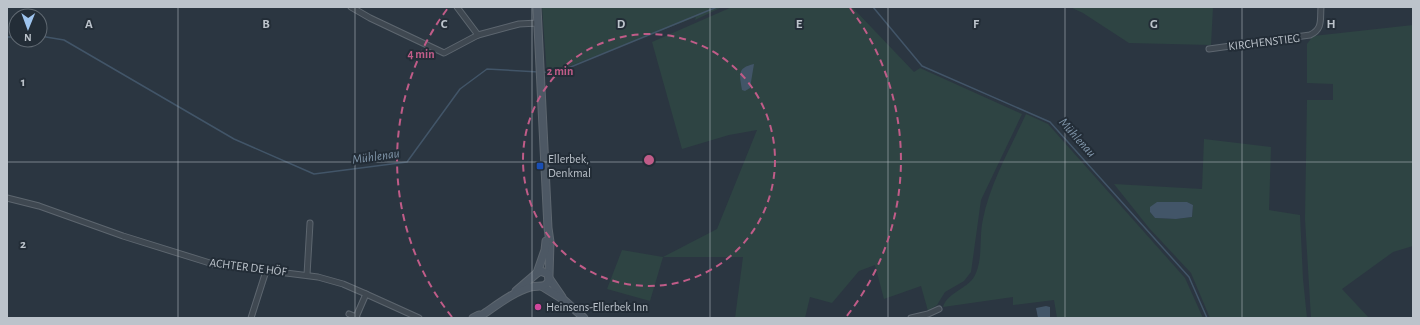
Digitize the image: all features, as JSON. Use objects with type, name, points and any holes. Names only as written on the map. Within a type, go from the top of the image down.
[{"type":"main road","points":[[503,301],[529,288],[541,287],[548,283],[549,277],[550,242],[548,228],[538,7]]},
{"type":"main road","points":[[548,228],[545,250],[534,281],[541,287],[564,300],[584,318]]},
{"type":"main road","points":[[473,318],[479,314],[484,316],[536,275],[544,272],[564,300]]},
{"type":"street","points":[[351,7],[370,18],[444,53],[478,35],[520,24],[538,23]]},
{"type":"street","points":[[457,7],[478,35]]},
{"type":"street","name":"KIRCHENSTIEG","points":[[1210,49],[1310,35],[1316,32],[1319,27],[1321,7]]},
{"type":"street","name":"ACHTER DE HÖF","points":[[7,198],[44,208],[123,236],[213,264],[266,272],[307,275],[342,284],[419,318]]},
{"type":"street","points":[[307,275],[310,223]]},
{"type":"street","points":[[251,318],[266,272]]},
{"type":"street","points":[[349,314],[356,318],[366,294]]},
{"type":"street","points":[[911,318],[928,314],[938,309]]},
{"type":"green space","points":[[542,7],[722,7],[695,20],[696,17],[547,75]]},
{"type":"green space","points":[[732,7],[852,7],[914,72],[920,68],[1022,114],[981,200],[971,272],[964,281],[945,292],[937,305],[928,311],[921,286],[884,299],[875,265],[859,271],[832,303],[810,297],[805,318],[735,318],[743,257],[663,257],[717,229],[757,130],[729,135],[682,149],[652,42]]},
{"type":"green space","points":[[1070,7],[1213,7],[1211,45],[1129,43],[1083,13]]},
{"type":"green space","points":[[1413,25],[1413,246],[1393,252],[1342,289],[1369,318],[1311,318],[1305,219],[1307,100],[1333,100],[1333,84],[1307,83],[1307,44],[1313,36]]},
{"type":"green space","points":[[1026,114],[1048,124],[1185,278],[1203,318],[1057,318],[1054,300],[1013,305],[1013,297],[943,307],[949,297],[969,283],[976,273],[986,206],[996,179]]},
{"type":"green space","points":[[1204,139],[1271,147],[1269,210],[1300,215],[1303,279],[1307,318],[1210,318],[1191,273],[1149,228],[1114,184],[1202,189]],"holes":[[[1157,202],[1187,202],[1193,205],[1192,217],[1176,219],[1155,218],[1150,212]]]},
{"type":"green space","points":[[622,250],[663,257],[650,301],[607,289]]},
{"type":"water","points":[[754,64],[750,88],[745,91],[742,90],[740,73],[744,68]]},
{"type":"water","points":[[1157,202],[1187,202],[1193,205],[1192,217],[1176,219],[1155,218],[1150,212],[1150,207]]},
{"type":"water","points":[[1046,306],[1050,307],[1050,318],[1038,318],[1036,308]]},
{"type":"waterway","name":"Mühlenau","points":[[543,72],[556,73],[717,7]]},
{"type":"waterway","name":"Mühlenau","points":[[873,7],[922,66],[1050,122],[1189,277],[1207,318]]},
{"type":"waterway","name":"Mühlenau","points":[[48,37],[64,40],[234,139],[314,174],[407,162],[460,89],[487,69],[539,72]]},
{"type":"place","name":"Ellerbek, Denkmal","points":[[540,166]]},
{"type":"place","name":"Heinsens-Ellerbek Inn","points":[[538,307]]}]
